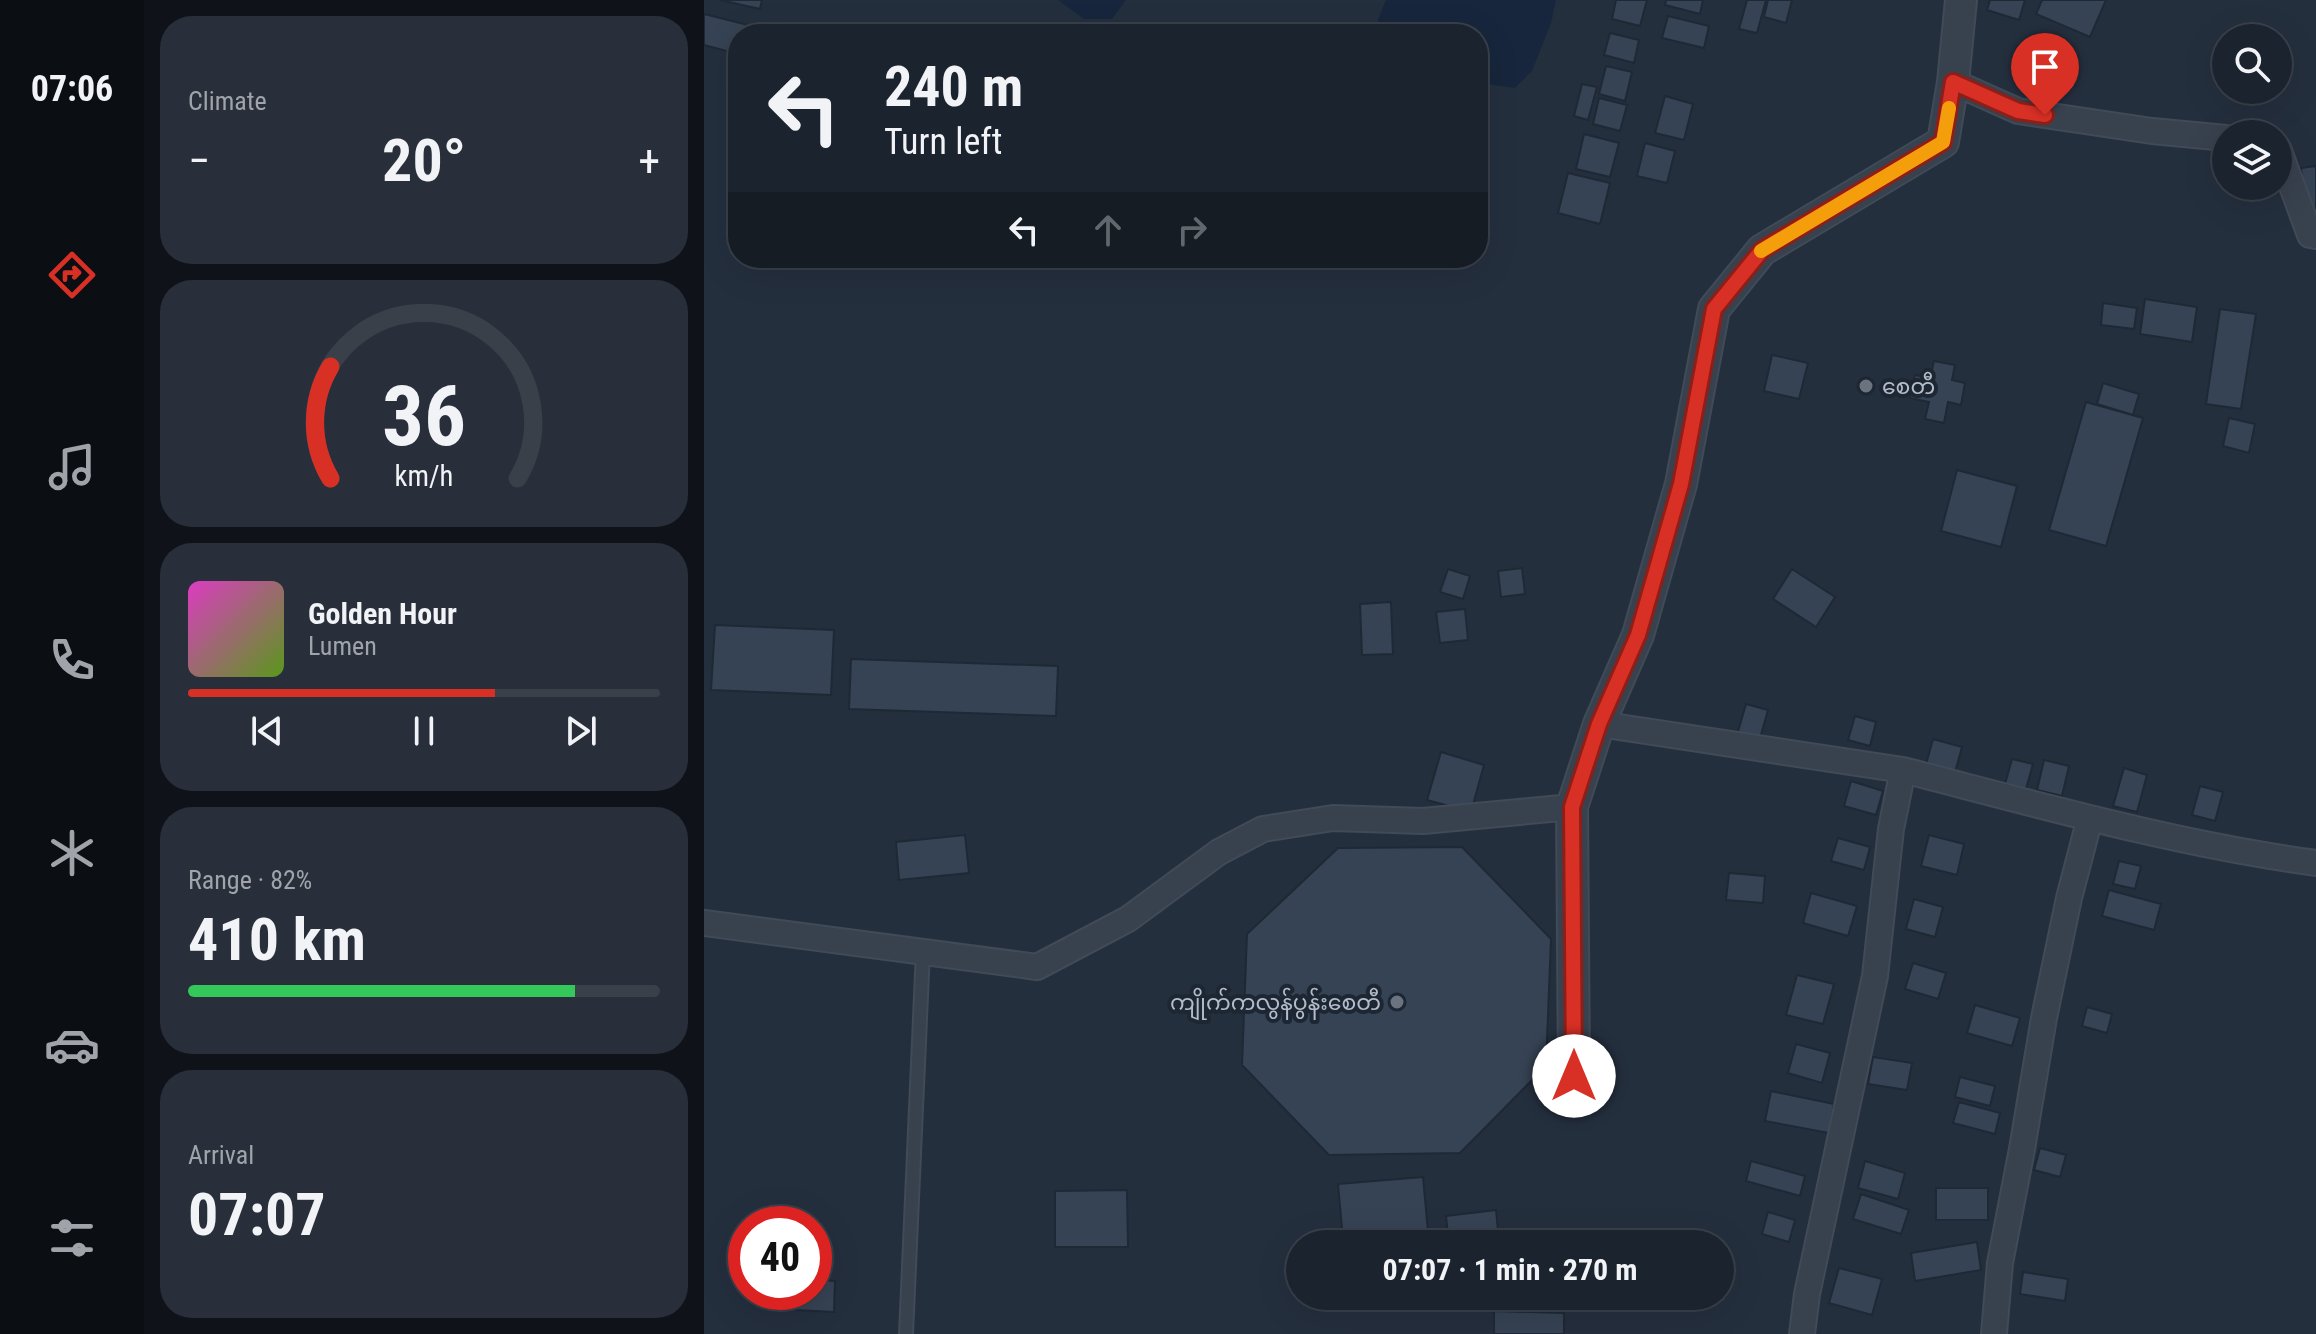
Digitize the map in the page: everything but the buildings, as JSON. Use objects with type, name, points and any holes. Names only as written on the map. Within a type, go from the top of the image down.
[{"type":"street","points":[[1574,1076],[1572,807],[1599,724],[1638,635],[1677,499],[1714,309],[1762,250],[1943,142],[1961,0]]},
{"type":"street","points":[[1953,82],[2018,111],[2212,137]]},
{"type":"street","points":[[2292,186],[2310,235],[2316,236]]},
{"type":"street","points":[[1599,724],[1903,770],[2090,818],[2276,858],[2316,863]]},
{"type":"street","points":[[1802,1334],[1807,1294],[1875,976],[1891,829],[1903,770]]},
{"type":"street","points":[[704,923],[1037,967],[1128,919],[1219,852],[1263,829],[1333,818],[1423,821],[1572,807]]},
{"type":"street","points":[[1994,1334],[2000,1263],[2044,1018],[2069,898],[2090,818]]},
{"type":"lane","points":[[906,1334],[923,951]]},
{"type":"water","points":[[1058,0],[1126,0],[1112,19],[1084,19]]},
{"type":"water","points":[[1386,0],[1556,0],[1551,23],[1532,71],[1515,88],[1488,84],[1488,24],[1378,24]]},
{"type":"slow traffic","points":[[1761,251],[1943,142],[1949,108]]},
{"type":"place","name":"စေတီ","points":[[1866,386]]},
{"type":"place","name":"ကျိုက်ကလွန်ပွန်းစေတီ","points":[[1397,1002]]},
{"type":"route","points":[[1574,1076],[1572,807],[1599,724],[1638,635],[1681,484],[1714,309],[1762,250],[1943,142],[1953,82],[2018,111],[2045,115]]}]
